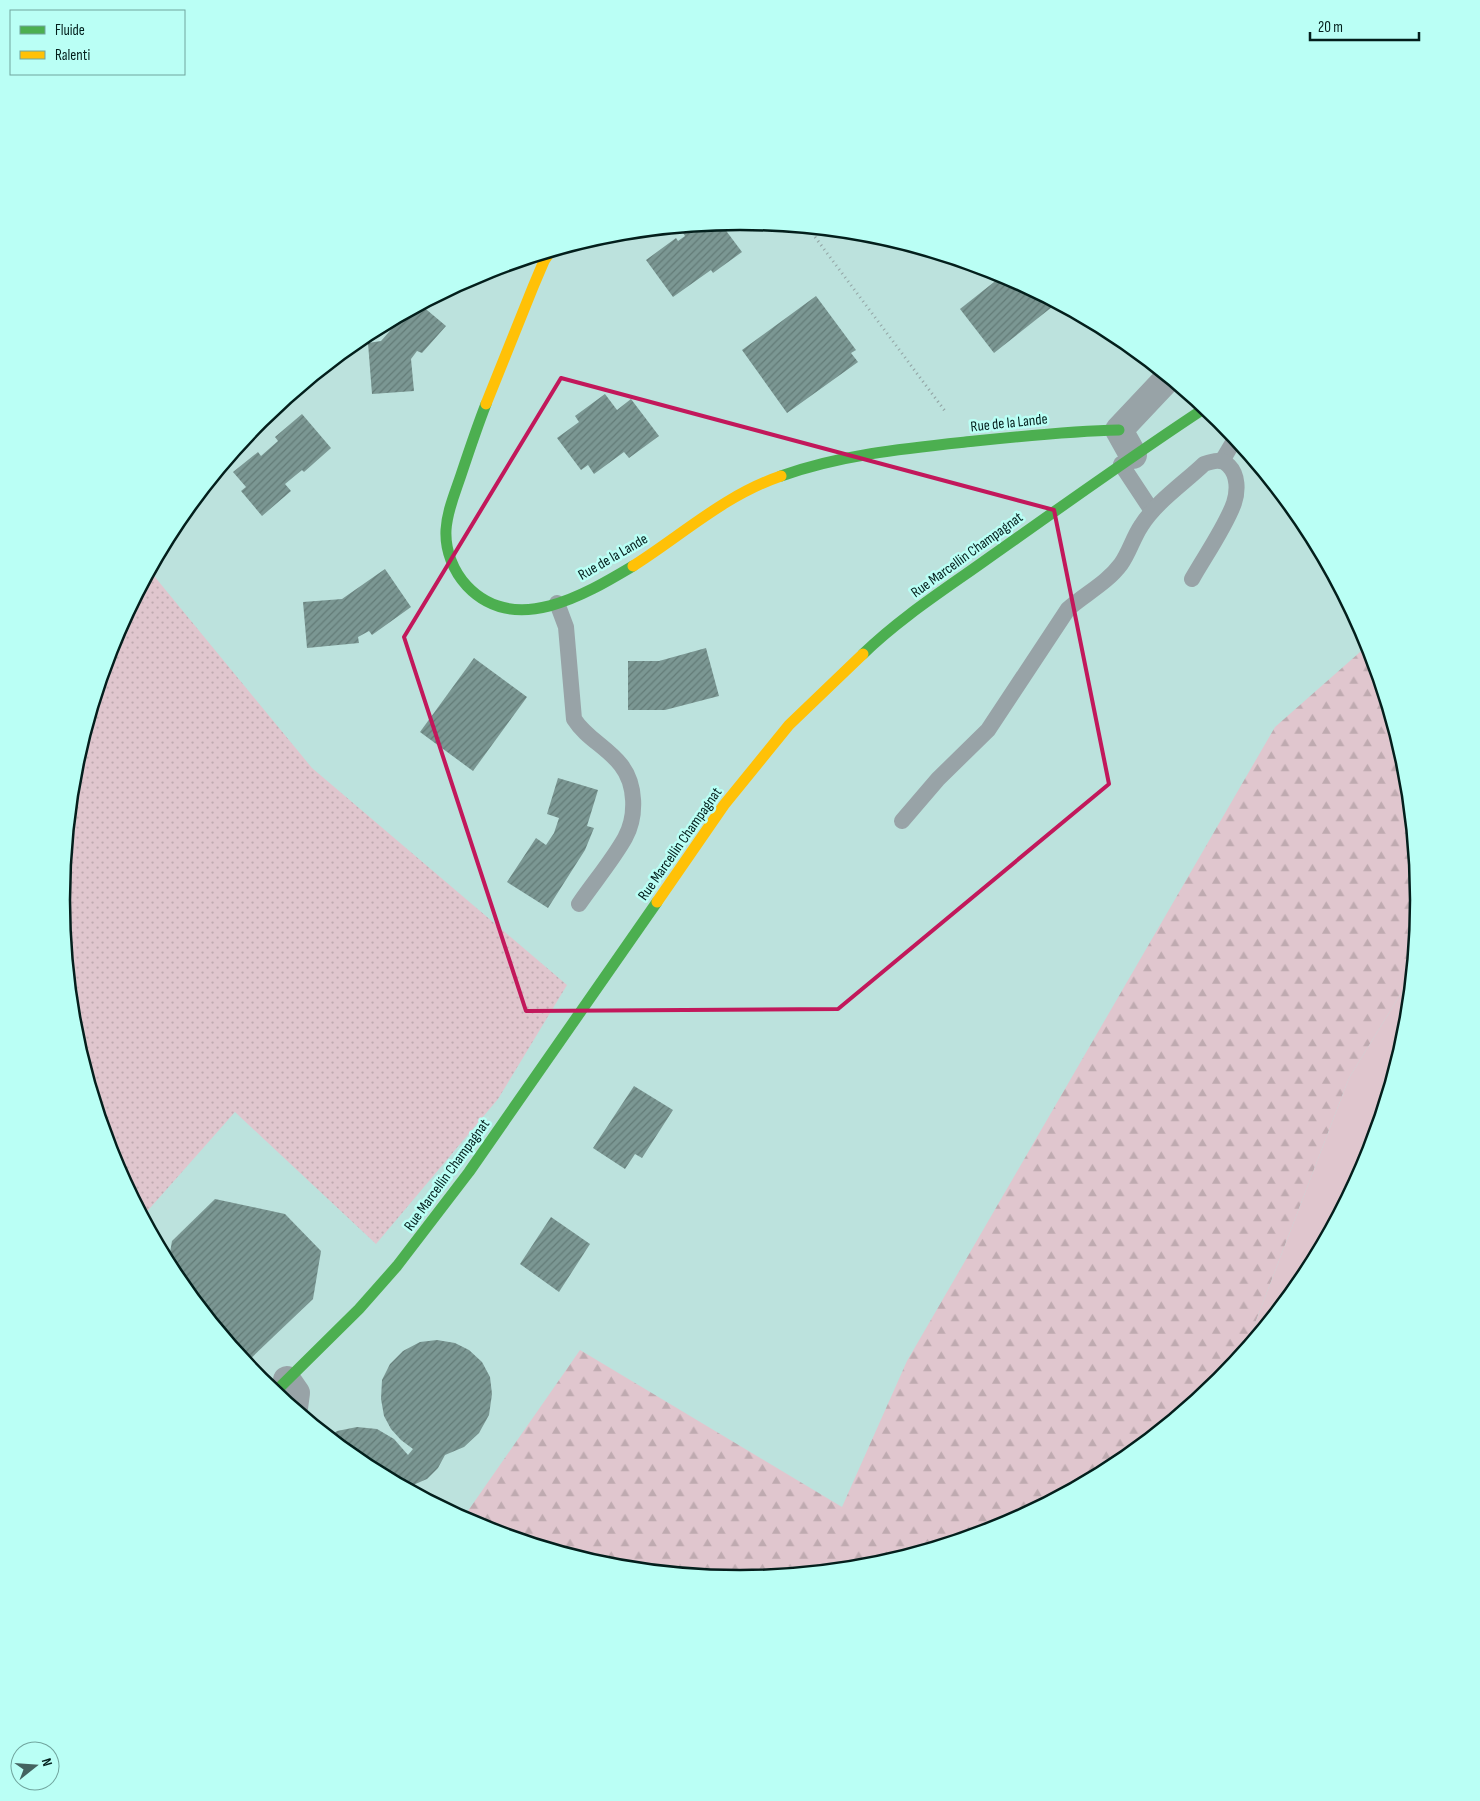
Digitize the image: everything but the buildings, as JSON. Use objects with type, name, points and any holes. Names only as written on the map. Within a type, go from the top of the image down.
[{"type":"main road","name":"Rue de la Lande","points":[[545,260],[484,408],[447,519],[446,540],[452,561],[464,583],[480,598],[502,608],[524,611],[557,603],[586,591],[626,569],[675,538],[738,494],[768,481],[819,465],[892,450],[1080,431],[1119,430]]},
{"type":"main road","name":"Rue Marcellin Champagnat","points":[[281,1386],[359,1309],[397,1266],[430,1224],[505,1121],[724,806],[789,725],[869,648],[920,607],[1127,460],[1198,412]]},
{"type":"street","points":[[1127,460],[1119,430],[1164,382]]},
{"type":"street","points":[[281,1386],[296,1393],[295,1401]]},
{"type":"lane","points":[[1222,461],[1231,445]]},
{"type":"lane","points":[[1127,460],[1152,511]]},
{"type":"lane","points":[[902,821],[938,779],[988,730],[1068,609],[1094,589],[1122,563],[1140,527],[1152,511],[1204,464],[1214,460],[1222,461],[1229,466],[1237,482],[1235,502],[1192,578]]},
{"type":"lane","points":[[557,603],[566,627],[574,719],[579,728],[622,765],[629,780],[633,797],[632,815],[626,836],[579,904]]},
{"type":"path","points":[[814,235],[946,412]]},
{"type":"highlighted area","points":[[561,378],[1054,510],[1109,784],[838,1009],[526,1011],[404,637]]},
{"type":"green space","points":[[154,576],[312,768],[567,985],[498,1099],[376,1244],[235,1112],[147,1212],[121,1157],[106,1116],[93,1074],[76,988],[71,944],[71,857],[83,770],[93,727],[121,644]]},
{"type":"green space","points":[[1361,651],[1387,727],[1404,813],[1409,857],[1409,944],[1404,989],[1349,1078],[1251,1333],[1214,1374],[1148,1432],[1112,1458],[1075,1481],[996,1519],[955,1535],[871,1558],[784,1569],[696,1569],[653,1565],[609,1558],[567,1548],[525,1535],[467,1512],[580,1350],[842,1507],[907,1361],[1275,727]]},
{"type":"green space","points":[[1404,989],[1387,1074],[1359,1157],[1341,1197],[1320,1236],[1297,1273],[1251,1333],[1349,1078]]},
{"type":"traffic: fast","points":[[486,404],[452,502],[447,523],[446,538],[449,553],[454,567],[467,586],[486,601],[507,608],[528,609],[550,606],[572,598],[633,566]]},
{"type":"traffic: fast","points":[[863,654],[925,603],[1198,412]]},
{"type":"traffic: fast","points":[[781,476],[828,462],[901,449],[1083,431],[1119,430]]},
{"type":"traffic: fast","points":[[280,1387],[359,1309],[397,1266],[469,1172],[657,902]]},
{"type":"traffic: slow","points":[[486,404],[545,260]]},
{"type":"traffic: slow","points":[[633,566],[722,505],[761,484],[781,476]]},
{"type":"traffic: slow","points":[[657,902],[724,805],[789,725],[863,654]]}]
